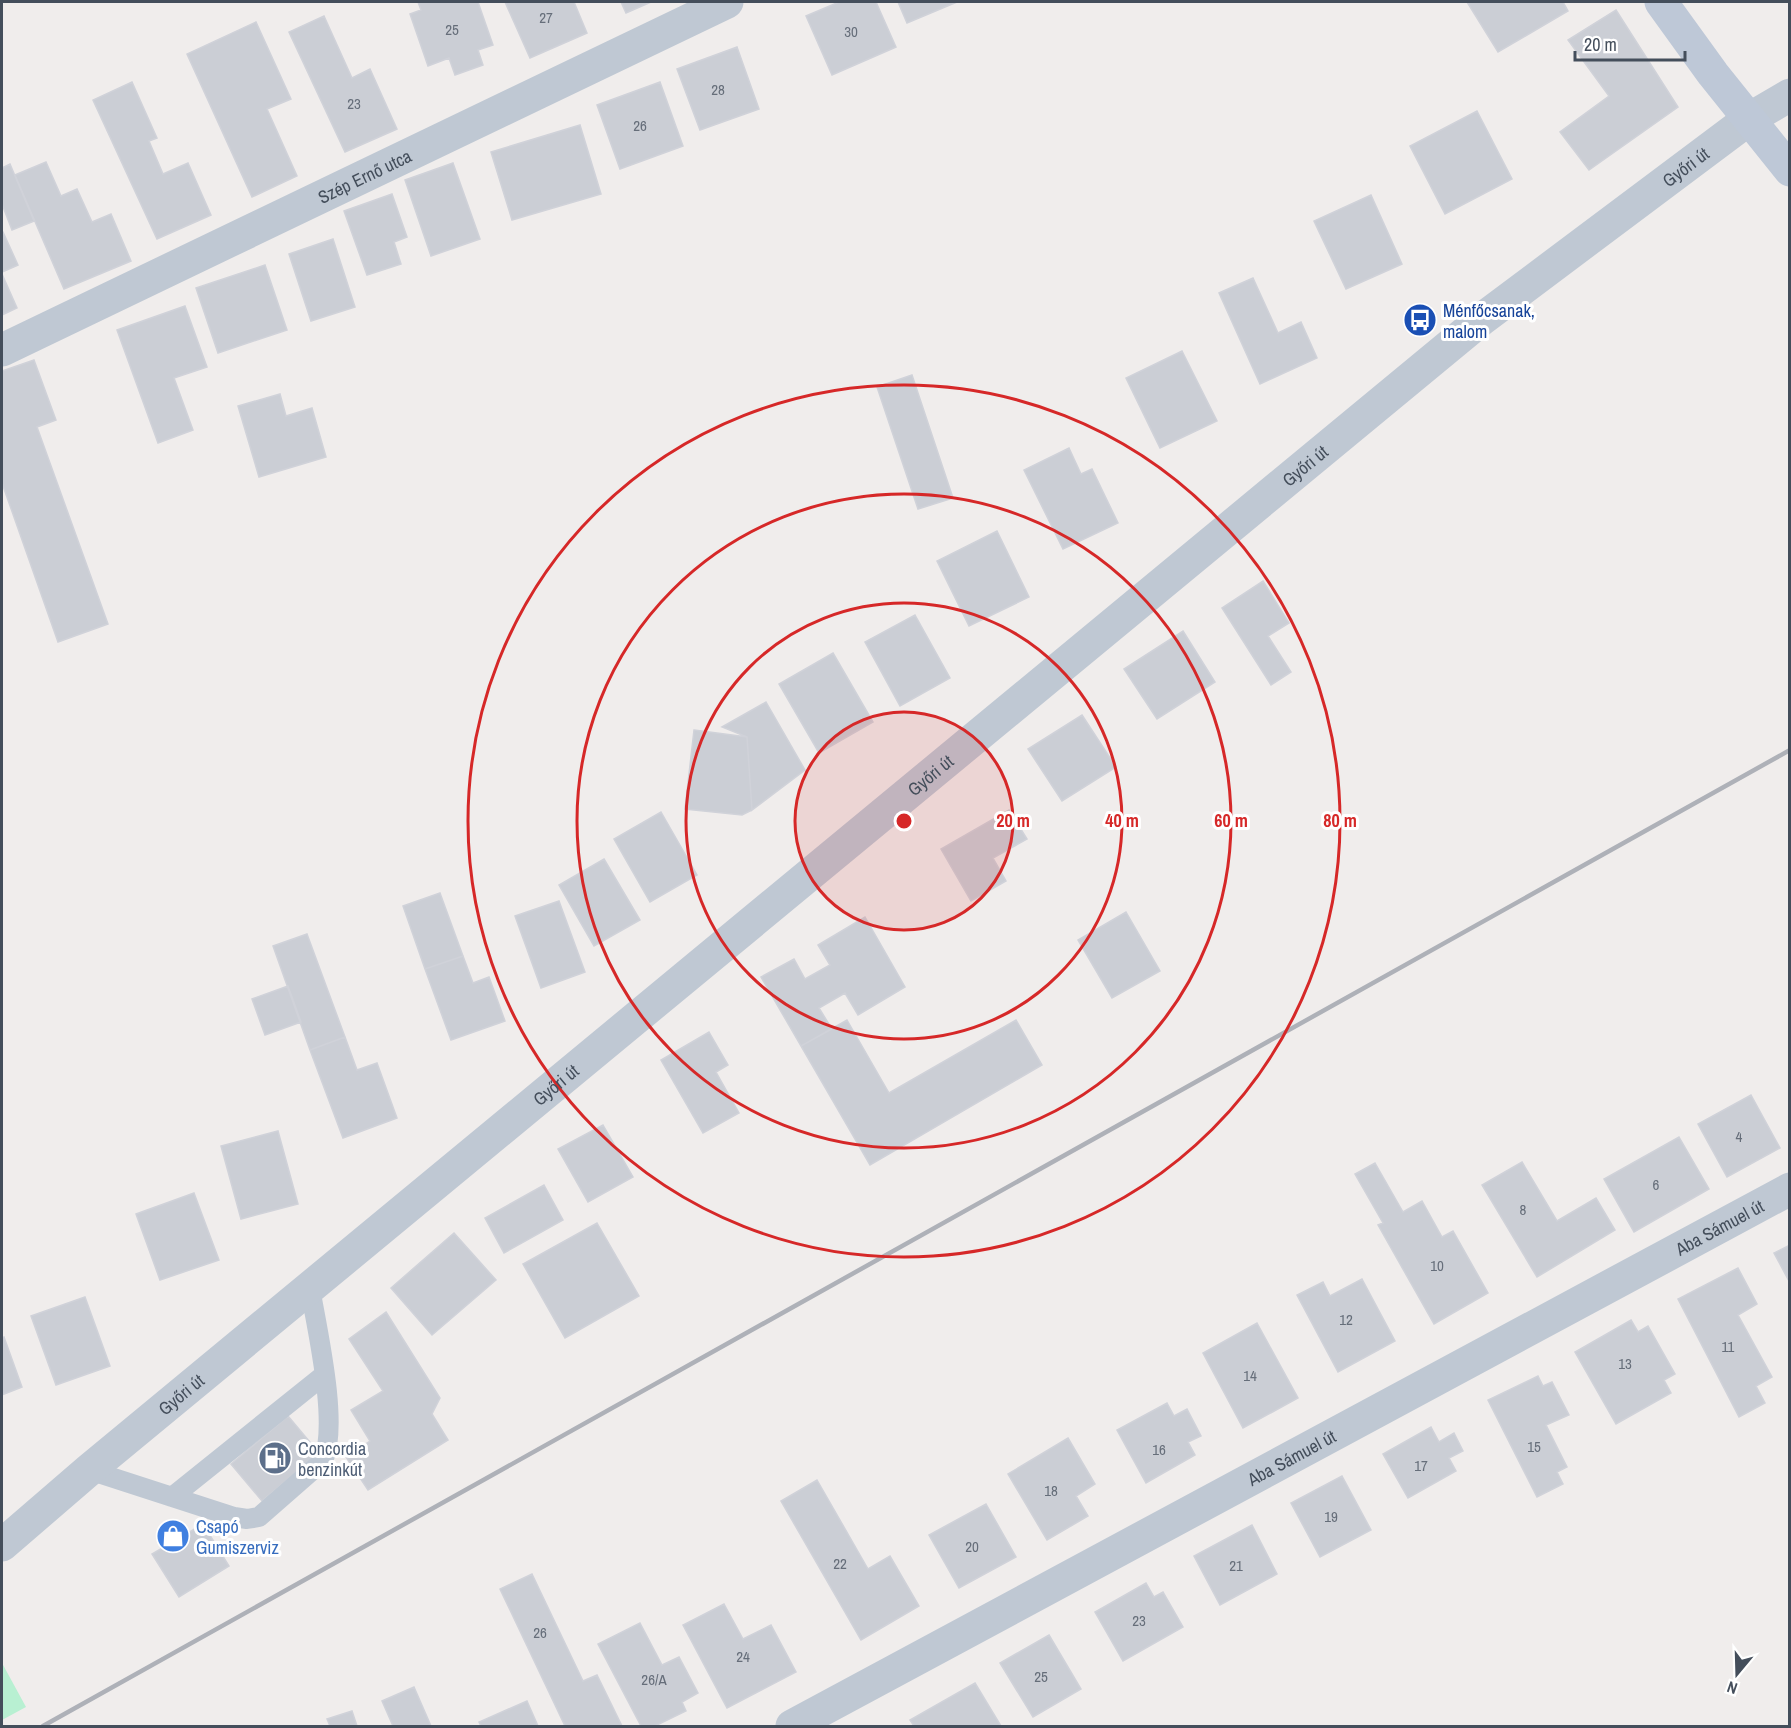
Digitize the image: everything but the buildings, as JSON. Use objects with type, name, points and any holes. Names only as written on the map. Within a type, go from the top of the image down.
[{"type":"main road","points":[[1661,2],[1713,74],[1790,170]]},
{"type":"street","name":"Szép Ernő utca","points":[[2,350],[727,2]]},
{"type":"street","name":"Győri út","points":[[2,1545],[89,1470],[1473,326],[1749,119],[1790,94]]},
{"type":"street","name":"Aba Sámuel út","points":[[792,1726],[1790,1189]]},
{"type":"lane","points":[[89,1470],[234,1517],[247,1519],[259,1517],[323,1461],[328,1451],[330,1436],[324,1375],[310,1288]]},
{"type":"lane","points":[[172,1497],[324,1375]]},
{"type":"green space","points":[[2,1663],[26,1707],[2,1720]]},
{"type":"railway","points":[[43,1726],[1790,750]]},
{"type":"place","name":"Ménfőcsanak, malom","points":[[1420,320]]},
{"type":"place","name":"Concordia benzinkút","points":[[275,1458]]},
{"type":"place","name":"Csapó Gumiszerviz","points":[[173,1536]]}]
